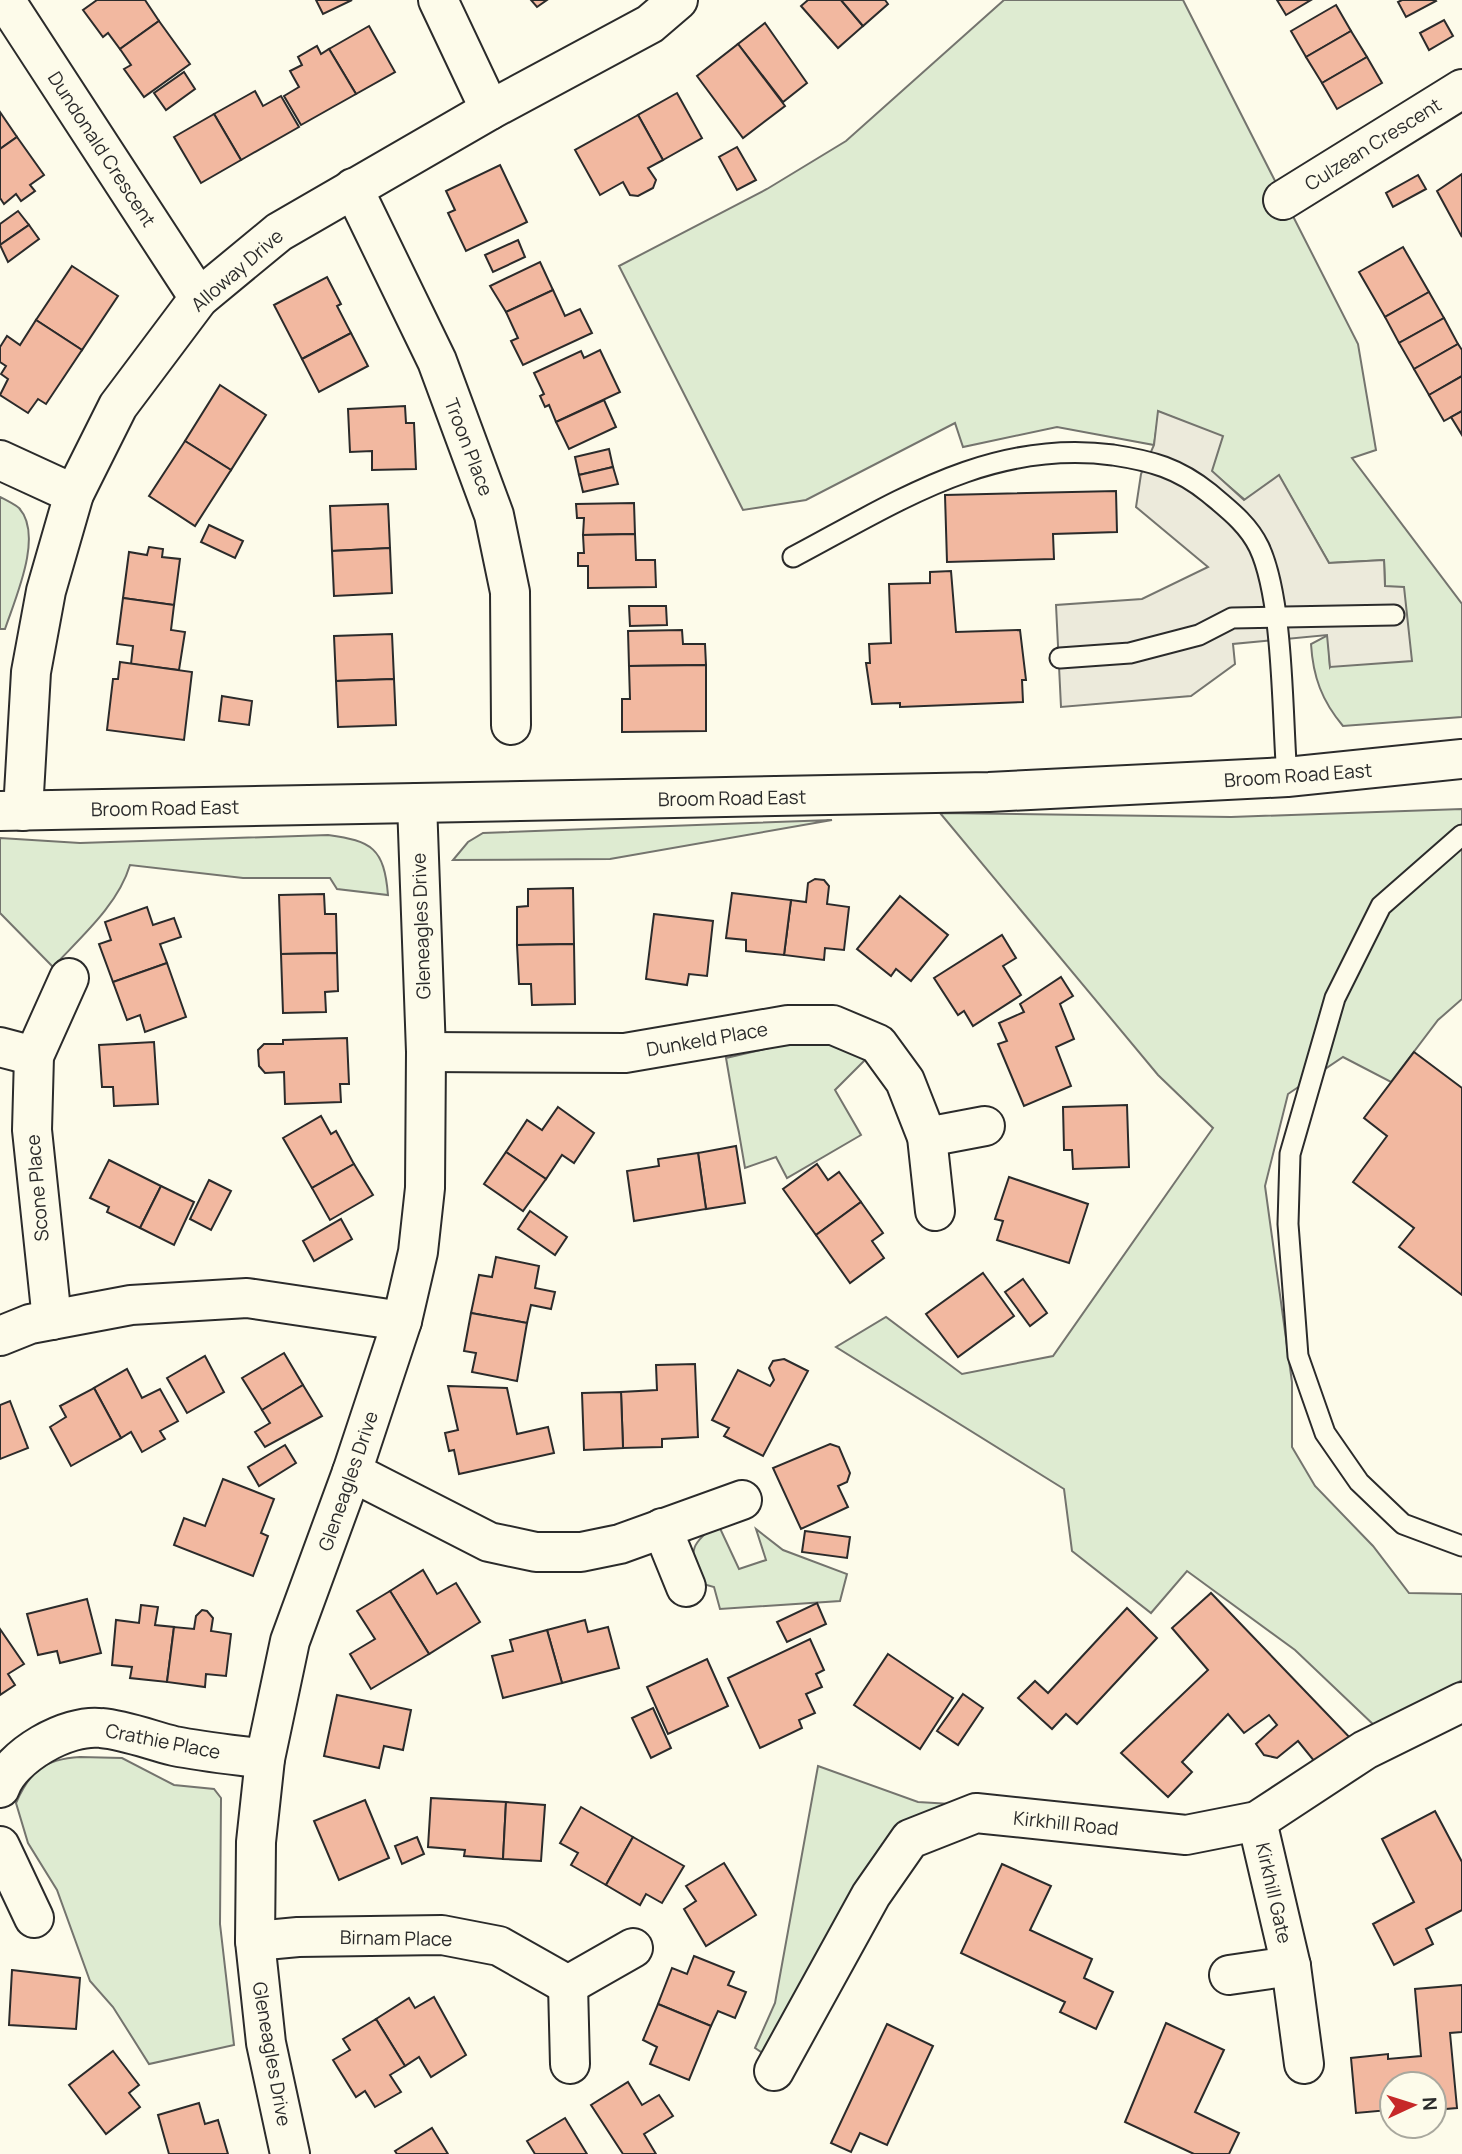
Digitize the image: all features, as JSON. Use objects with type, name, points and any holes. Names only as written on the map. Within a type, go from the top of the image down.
[{"type":"street","name":"Dundonald Crescent","points":[[5,0],[199,298]]},
{"type":"street","points":[[438,0],[490,110]]},
{"type":"street","name":"Alloway Drive","points":[[11,811],[46,591],[74,495],[118,406],[199,298],[279,232],[490,110],[650,24],[678,0]]},
{"type":"street","name":"Culzean Crescent","points":[[1283,200],[1462,89]]},
{"type":"street","name":"Troon Place","points":[[353,188],[437,361],[494,515],[510,592],[511,725]]},
{"type":"street","points":[[0,460],[74,495]]},
{"type":"street","name":"Broom Road East","points":[[11,811],[989,792],[1287,777],[1462,759]]},
{"type":"street","name":"Gleneagles Drive","points":[[290,2154],[266,2043],[255,1941],[256,1842],[265,1759],[290,1642],[352,1472],[402,1321],[418,1252],[425,1188],[426,1052],[417,803]]},
{"type":"street","name":"Scone Place","points":[[52,1320],[38,1214],[32,1130],[17,1051],[69,978]]},
{"type":"street","name":"Dunkeld Place","points":[[426,1052],[625,1053],[788,1025],[833,1025],[878,1044],[905,1082],[927,1137],[935,1212]]},
{"type":"street","points":[[927,1137],[985,1126]]},
{"type":"street","points":[[0,1336],[30,1324],[131,1305],[247,1298],[402,1321]]},
{"type":"street","points":[[352,1472],[489,1542],[536,1552],[581,1552],[620,1544],[742,1500]]},
{"type":"street","points":[[662,1528],[686,1587]]},
{"type":"street","name":"Kirkhill Road","points":[[774,2071],[871,1895],[910,1839],[976,1813],[1186,1835],[1257,1821],[1365,1750],[1462,1702]]},
{"type":"street","name":"Crathie Place","points":[[0,1788],[3,1779],[33,1750],[62,1734],[99,1727],[177,1746],[265,1759]]},
{"type":"street","name":"Kirkhill Gate","points":[[1257,1821],[1290,1965],[1304,2064]]},
{"type":"street","points":[[0,1846],[34,1918]]},
{"type":"street","name":"Birnam Place","points":[[255,1941],[298,1937],[442,1935],[499,1946],[568,1985]]},
{"type":"street","points":[[570,2064],[568,1985],[633,1948]]},
{"type":"street","name":"Kirkhill Gate","points":[[1229,1975],[1290,1965]]},
{"type":"lane","points":[[793,557],[922,488],[985,463],[1076,450],[1145,460],[1186,474],[1240,519],[1259,547],[1275,619],[1287,777]]},
{"type":"lane","points":[[1060,658],[1130,653],[1199,635],[1232,618],[1394,615]]},
{"type":"lane","points":[[1462,835],[1381,906],[1335,998],[1290,1154],[1288,1224],[1298,1356],[1325,1433],[1359,1482],[1403,1524],[1462,1546]]},
{"type":"green space","points":[[1004,0],[1183,0],[1358,344],[1376,450],[1352,458],[1462,604],[1462,717],[1343,726],[1329,707],[1320,688],[1311,644],[1328,635],[1330,667],[1385,586],[1384,560],[1329,563],[1279,476],[1245,500],[1211,471],[1180,420],[1159,412],[1154,445],[1057,427],[963,447],[955,423],[806,500],[743,510],[619,266],[767,189],[846,141]]},
{"type":"green space","points":[[0,497],[19,508],[26,520],[29,534],[25,567],[5,629],[0,629]]},
{"type":"green space","points":[[1462,809],[1462,999],[1438,1020],[1391,1082],[1343,1057],[1288,1094],[1265,1186],[1292,1382],[1292,1447],[1315,1486],[1373,1546],[1409,1593],[1462,1594],[1462,1680],[1377,1728],[1295,1650],[1187,1571],[1151,1613],[1072,1551],[1064,1489],[836,1347],[886,1317],[962,1374],[1053,1356],[1213,1128],[1158,1075],[940,813],[1231,817]]},
{"type":"green space","points":[[832,820],[610,859],[453,860],[468,842],[483,833]]},
{"type":"green space","points":[[328,835],[355,840],[373,850],[383,867],[388,895],[337,889],[330,878],[243,878],[130,865],[108,907],[53,967],[0,913],[0,838],[80,843]]},
{"type":"green space","points":[[804,1040],[843,1045],[867,1058],[835,1090],[861,1135],[787,1178],[776,1157],[745,1168],[726,1058]]},
{"type":"green space","points":[[718,1524],[739,1569],[766,1560],[756,1529],[783,1550],[847,1574],[840,1601],[720,1609],[714,1587],[696,1582],[693,1562],[697,1543]]},
{"type":"green space","points":[[67,1758],[122,1758],[174,1785],[214,1789],[221,1798],[220,1924],[234,2045],[149,2064],[113,2007],[90,1981],[57,1890],[28,1843],[16,1803],[27,1783],[40,1769]]},
{"type":"green space","points":[[818,1766],[918,1802],[968,1805],[903,1829],[773,2060],[755,2048],[775,2003]]},
{"type":"shaded area","points":[[1158,411],[1223,436],[1212,471],[1244,500],[1279,475],[1329,563],[1384,560],[1385,586],[1404,587],[1412,661],[1330,667],[1327,635],[1233,644],[1235,664],[1191,696],[1061,707],[1056,605],[1142,599],[1208,567],[1136,507],[1141,474],[1154,445]]},
{"type":"building","points":[[97,0],[145,0],[159,21],[120,49],[108,33],[103,37],[83,10]]},
{"type":"building","points":[[316,0],[352,0],[323,14]]},
{"type":"building","points":[[531,0],[547,0],[537,7]]},
{"type":"building","points":[[808,0],[841,0],[863,26],[838,48],[801,6]]},
{"type":"building","points":[[841,0],[885,0],[888,4],[863,26]]},
{"type":"building","points":[[1277,0],[1311,0],[1286,15]]},
{"type":"building","points":[[1436,1],[1406,17],[1398,2]]},
{"type":"building","points":[[1336,5],[1351,31],[1306,57],[1291,31]]},
{"type":"building","points":[[1444,20],[1453,36],[1429,50],[1420,33]]},
{"type":"building","points":[[159,21],[190,64],[144,97],[124,69],[131,65],[120,49]]},
{"type":"building","points":[[765,23],[807,83],[783,102],[738,44]]},
{"type":"building","points":[[369,26],[395,72],[356,94],[329,49]]},
{"type":"building","points":[[1351,31],[1367,57],[1322,83],[1306,57]]},
{"type":"building","points":[[738,44],[785,106],[743,138],[697,76]]},
{"type":"building","points":[[317,46],[321,54],[329,49],[356,94],[301,125],[284,96],[299,87],[290,71],[302,65],[298,57]]},
{"type":"building","points":[[1367,57],[1382,83],[1337,109],[1322,83]]},
{"type":"building","points":[[184,72],[195,89],[166,110],[154,93]]},
{"type":"building","points":[[255,91],[263,106],[281,96],[299,127],[241,160],[214,114]]},
{"type":"building","points":[[677,93],[702,138],[663,160],[638,115]]},
{"type":"building","points":[[0,112],[17,137],[0,149]]},
{"type":"building","points":[[214,114],[241,160],[201,183],[174,137]]},
{"type":"building","points":[[638,115],[663,160],[648,168],[656,180],[653,188],[638,196],[630,195],[623,182],[600,195],[575,150]]},
{"type":"building","points":[[17,137],[44,175],[30,185],[35,191],[21,201],[16,194],[4,204],[0,198],[0,149]]},
{"type":"building","points":[[737,147],[756,180],[737,190],[719,157]]},
{"type":"building","points":[[500,165],[527,222],[466,251],[448,213],[455,210],[446,191]]},
{"type":"building","points":[[1462,174],[1462,237],[1437,191]]},
{"type":"building","points":[[1418,175],[1426,189],[1393,207],[1386,193]]},
{"type":"building","points":[[18,211],[29,225],[0,245],[0,224]]},
{"type":"building","points":[[29,225],[39,239],[8,262],[0,245]]},
{"type":"building","points":[[518,240],[525,257],[493,272],[485,255]]},
{"type":"building","points":[[1403,247],[1429,292],[1385,317],[1359,272]]},
{"type":"building","points":[[540,262],[553,290],[506,312],[490,286]]},
{"type":"building","points":[[72,266],[118,296],[82,350],[36,320]]},
{"type":"building","points":[[327,277],[341,304],[337,306],[351,333],[302,359],[274,305]]},
{"type":"building","points":[[553,290],[565,316],[580,309],[592,333],[523,365],[511,341],[518,338],[506,312]]},
{"type":"building","points":[[1429,292],[1444,318],[1399,343],[1385,317]]},
{"type":"building","points":[[1444,318],[1458,344],[1414,369],[1399,343]]},
{"type":"building","points":[[36,320],[82,350],[46,404],[38,399],[28,413],[0,395],[8,379],[1,374],[6,366],[0,362],[0,347],[7,336],[20,345]]},
{"type":"building","points":[[351,333],[368,366],[319,392],[302,359]]},
{"type":"building","points":[[1458,344],[1462,350],[1462,376],[1429,395],[1414,369]]},
{"type":"building","points":[[600,350],[620,392],[556,422],[549,405],[545,407],[540,396],[544,394],[534,373],[581,351],[584,358]]},
{"type":"building","points":[[1462,376],[1462,411],[1444,421],[1429,395]]},
{"type":"building","points":[[220,385],[266,415],[231,470],[185,441]]},
{"type":"building","points":[[604,400],[616,427],[569,449],[556,422]]},
{"type":"building","points":[[405,406],[406,423],[414,423],[416,469],[372,470],[372,451],[350,452],[348,409]]},
{"type":"building","points":[[1462,411],[1462,435],[1451,417]]},
{"type":"building","points":[[185,441],[231,470],[195,526],[149,496]]},
{"type":"building","points":[[609,449],[613,467],[579,475],[575,457]]},
{"type":"building","points":[[613,467],[618,484],[583,492],[579,475]]},
{"type":"building","points":[[1116,491],[1117,532],[1053,534],[1054,559],[947,562],[945,495]]},
{"type":"building","points":[[634,503],[635,534],[583,535],[584,518],[577,518],[576,504]]},
{"type":"building","points":[[388,504],[390,548],[332,551],[330,506]]},
{"type":"building","points":[[209,525],[243,541],[235,558],[201,542]]},
{"type":"building","points":[[635,534],[636,560],[655,560],[656,587],[588,588],[588,566],[578,566],[578,553],[584,553],[583,535]]},
{"type":"building","points":[[149,547],[163,549],[162,557],[180,559],[174,605],[123,598],[129,552],[147,555]]},
{"type":"building","points":[[390,548],[392,593],[334,596],[332,551]]},
{"type":"building","points":[[951,571],[956,632],[1020,630],[1026,680],[1022,680],[1023,702],[900,707],[900,703],[872,704],[866,663],[870,663],[869,644],[891,643],[889,584],[930,583],[930,572]]},
{"type":"building","points":[[123,598],[174,605],[171,630],[185,632],[179,670],[131,664],[133,646],[117,644]]},
{"type":"building","points":[[629,606],[666,606],[667,625],[630,626]]},
{"type":"building","points":[[682,630],[683,644],[705,644],[706,665],[629,666],[628,631]]},
{"type":"building","points":[[392,634],[394,679],[336,681],[334,636]]},
{"type":"building","points":[[120,662],[192,672],[184,740],[107,730],[113,679],[118,679]]},
{"type":"building","points":[[706,665],[706,731],[622,732],[622,699],[630,699],[629,666]]},
{"type":"building","points":[[394,679],[396,725],[338,727],[336,681]]},
{"type":"building","points":[[222,696],[252,701],[249,725],[219,721]]},
{"type":"building","points":[[815,879],[824,880],[829,886],[827,904],[849,907],[844,950],[825,948],[824,960],[784,955],[791,900],[806,902],[808,883]]},
{"type":"building","points":[[573,888],[574,944],[517,945],[517,907],[528,906],[528,889]]},
{"type":"building","points":[[732,893],[791,900],[784,955],[746,951],[746,940],[726,938]]},
{"type":"building","points":[[324,894],[325,914],[336,914],[337,953],[281,954],[279,895]]},
{"type":"building","points":[[900,896],[948,935],[911,981],[896,969],[891,976],[857,949]]},
{"type":"building","points":[[147,907],[153,925],[174,918],[181,937],[160,944],[167,963],[113,982],[99,944],[111,940],[105,922]]},
{"type":"building","points":[[654,914],[713,921],[707,976],[689,974],[687,985],[646,979]]},
{"type":"building","points":[[1002,935],[1016,958],[1003,966],[1021,995],[973,1026],[964,1011],[958,1015],[934,978]]},
{"type":"building","points":[[574,944],[575,1004],[532,1005],[531,984],[519,984],[517,945]]},
{"type":"building","points":[[337,953],[338,991],[325,992],[326,1012],[283,1013],[281,954]]},
{"type":"building","points":[[167,963],[186,1017],[145,1032],[140,1015],[127,1020],[113,982]]},
{"type":"building","points":[[1061,977],[1073,996],[1060,1004],[1074,1039],[1056,1047],[1071,1086],[1024,1106],[998,1044],[1007,1041],[999,1023],[1024,1012],[1020,1004]]},
{"type":"building","points":[[347,1038],[349,1084],[340,1084],[341,1102],[285,1104],[284,1072],[265,1073],[259,1066],[258,1050],[264,1044],[283,1044],[283,1040]]},
{"type":"building","points":[[154,1042],[158,1104],[114,1106],[113,1087],[102,1087],[99,1045]]},
{"type":"building","points":[[1414,1052],[1462,1088],[1462,1295],[1399,1247],[1414,1228],[1353,1182],[1387,1136],[1364,1118]]},
{"type":"building","points":[[1127,1105],[1129,1167],[1073,1169],[1072,1150],[1064,1150],[1063,1107]]},
{"type":"building","points":[[558,1107],[594,1133],[574,1163],[562,1155],[546,1179],[506,1152],[527,1120],[542,1130]]},
{"type":"building","points":[[321,1116],[331,1134],[336,1131],[354,1164],[312,1188],[283,1138]]},
{"type":"building","points":[[736,1146],[745,1203],[706,1209],[698,1153]]},
{"type":"building","points":[[506,1152],[546,1179],[523,1211],[484,1184]]},
{"type":"building","points":[[698,1153],[706,1209],[634,1221],[627,1171],[659,1166],[658,1159]]},
{"type":"building","points":[[109,1160],[161,1186],[140,1228],[107,1212],[109,1207],[90,1198]]},
{"type":"building","points":[[354,1164],[373,1195],[330,1220],[312,1188]]},
{"type":"building","points":[[817,1164],[828,1180],[839,1172],[861,1202],[816,1235],[783,1189]]},
{"type":"building","points":[[1009,1177],[1088,1204],[1069,1263],[997,1240],[1003,1221],[995,1219]]},
{"type":"building","points":[[209,1180],[231,1191],[211,1230],[190,1219]]},
{"type":"building","points":[[161,1186],[194,1202],[174,1245],[140,1228]]},
{"type":"building","points":[[861,1202],[883,1233],[872,1241],[884,1258],[850,1283],[816,1235]]},
{"type":"building","points":[[530,1211],[567,1237],[555,1255],[518,1229]]},
{"type":"building","points":[[341,1219],[352,1239],[314,1261],[303,1241]]},
{"type":"building","points":[[496,1257],[539,1266],[535,1288],[555,1292],[551,1309],[531,1305],[527,1323],[471,1313],[479,1275],[492,1277]]},
{"type":"building","points":[[983,1273],[1014,1316],[958,1357],[926,1314]]},
{"type":"building","points":[[1023,1279],[1047,1313],[1030,1326],[1005,1292]]},
{"type":"building","points":[[471,1313],[527,1323],[517,1381],[472,1372],[476,1353],[464,1351]]},
{"type":"building","points":[[284,1353],[303,1385],[262,1410],[242,1378]]},
{"type":"building","points":[[205,1356],[224,1392],[187,1413],[167,1378]]},
{"type":"building","points":[[784,1359],[808,1371],[763,1456],[724,1436],[729,1428],[712,1420],[738,1370],[770,1386],[774,1380],[769,1368],[773,1361]]},
{"type":"building","points":[[695,1364],[698,1437],[662,1439],[662,1447],[623,1448],[621,1392],[657,1390],[656,1365]]},
{"type":"building","points":[[127,1369],[142,1398],[160,1389],[178,1421],[160,1431],[165,1439],[142,1452],[131,1432],[121,1438],[94,1388]]},
{"type":"building","points":[[303,1385],[322,1416],[265,1447],[255,1432],[270,1423],[262,1410]]},
{"type":"building","points":[[448,1386],[507,1388],[517,1434],[548,1427],[554,1453],[459,1474],[454,1450],[449,1451],[445,1433],[458,1430]]},
{"type":"building","points":[[94,1388],[121,1438],[71,1466],[50,1427],[66,1417],[60,1406]]},
{"type":"building","points":[[621,1392],[623,1448],[584,1450],[582,1393]]},
{"type":"building","points":[[10,1401],[28,1448],[0,1459],[0,1405]]},
{"type":"building","points":[[830,1444],[839,1447],[850,1473],[847,1482],[838,1486],[848,1507],[801,1529],[773,1468]]},
{"type":"building","points":[[285,1445],[296,1463],[259,1486],[248,1467]]},
{"type":"building","points":[[223,1479],[274,1499],[261,1533],[268,1536],[253,1576],[174,1545],[184,1518],[205,1526]]},
{"type":"building","points":[[805,1531],[850,1537],[847,1558],[802,1552]]},
{"type":"building","points":[[423,1570],[437,1594],[456,1583],[480,1622],[429,1654],[390,1591]]},
{"type":"building","points":[[390,1591],[429,1654],[371,1689],[350,1654],[375,1639],[357,1611]]},
{"type":"building","points":[[1211,1593],[1356,1744],[1319,1767],[1298,1741],[1277,1758],[1264,1755],[1256,1744],[1277,1725],[1269,1715],[1244,1733],[1228,1714],[1182,1762],[1192,1772],[1168,1797],[1121,1753],[1208,1670],[1172,1628]]},
{"type":"building","points":[[87,1599],[101,1653],[60,1663],[57,1651],[38,1655],[27,1614]]},
{"type":"building","points":[[817,1603],[826,1624],[787,1642],[777,1622]]},
{"type":"building","points":[[141,1605],[158,1607],[155,1625],[174,1627],[167,1682],[130,1678],[132,1667],[112,1665],[116,1620],[139,1623]]},
{"type":"building","points":[[1127,1608],[1157,1638],[1077,1724],[1066,1714],[1052,1729],[1018,1698],[1035,1681],[1048,1693]]},
{"type":"building","points":[[202,1610],[207,1611],[213,1618],[211,1631],[231,1634],[226,1676],[206,1674],[205,1687],[167,1682],[174,1627],[194,1629],[196,1616]]},
{"type":"building","points":[[585,1620],[588,1632],[608,1627],[619,1668],[562,1683],[547,1630]]},
{"type":"building","points":[[0,1629],[24,1664],[8,1674],[15,1685],[0,1695]]},
{"type":"building","points":[[547,1630],[562,1683],[503,1698],[492,1656],[513,1651],[510,1640]]},
{"type":"building","points":[[810,1639],[824,1670],[816,1674],[822,1687],[806,1694],[815,1713],[799,1720],[802,1728],[760,1748],[728,1678]]},
{"type":"building","points":[[888,1654],[953,1698],[920,1749],[854,1705]]},
{"type":"building","points":[[707,1659],[728,1706],[668,1734],[647,1687]]},
{"type":"building","points":[[963,1694],[983,1708],[958,1745],[937,1731]]},
{"type":"building","points":[[337,1695],[411,1710],[403,1750],[384,1746],[379,1768],[324,1756]]},
{"type":"building","points":[[653,1708],[671,1748],[651,1758],[632,1718]]},
{"type":"building","points":[[431,1798],[506,1802],[503,1859],[464,1856],[465,1850],[428,1847]]},
{"type":"building","points":[[365,1800],[389,1858],[339,1880],[314,1821]]},
{"type":"building","points":[[506,1802],[545,1805],[541,1861],[503,1859]]},
{"type":"building","points":[[581,1807],[633,1837],[606,1885],[571,1865],[578,1853],[560,1843]]},
{"type":"building","points":[[1435,1811],[1462,1862],[1462,1910],[1426,1929],[1433,1944],[1394,1965],[1373,1924],[1414,1902],[1382,1839]]},
{"type":"building","points":[[417,1837],[424,1854],[402,1864],[395,1846]]},
{"type":"building","points":[[633,1837],[684,1866],[662,1903],[646,1894],[640,1905],[606,1885]]},
{"type":"building","points":[[724,1863],[756,1915],[706,1946],[684,1909],[696,1901],[686,1886]]},
{"type":"building","points":[[1002,1864],[1051,1886],[1030,1930],[1092,1959],[1084,1978],[1113,1992],[1096,2029],[1060,2012],[1065,2002],[961,1953]]},
{"type":"building","points":[[694,1956],[734,1972],[728,1985],[746,1992],[735,2018],[718,2011],[711,2026],[658,2004],[672,1968],[687,1974]]},
{"type":"building","points":[[12,1970],[80,1978],[76,2029],[9,2025]]},
{"type":"building","points":[[1462,1985],[1462,2032],[1450,2033],[1457,2108],[1448,2109],[1448,2070],[1378,2070],[1378,2111],[1356,2113],[1351,2058],[1388,2054],[1388,2059],[1421,2056],[1415,1989]]},
{"type":"building","points":[[434,1997],[466,2055],[431,2077],[419,2057],[405,2066],[376,2019],[409,1998],[415,2008]]},
{"type":"building","points":[[658,2004],[711,2026],[689,2080],[650,2064],[657,2047],[643,2040]]},
{"type":"building","points":[[376,2019],[405,2066],[390,2075],[401,2092],[375,2107],[365,2091],[356,2097],[333,2060],[350,2050],[343,2039]]},
{"type":"building","points":[[1166,2023],[1224,2050],[1195,2112],[1239,2133],[1229,2154],[1194,2154],[1125,2122]]},
{"type":"building","points":[[887,2024],[933,2046],[887,2145],[860,2133],[851,2152],[831,2143]]},
{"type":"building","points":[[113,2051],[139,2085],[129,2093],[140,2107],[106,2134],[69,2085]]},
{"type":"building","points":[[628,2082],[642,2105],[659,2095],[673,2116],[644,2134],[656,2154],[623,2154],[591,2105]]},
{"type":"building","points":[[199,2103],[205,2124],[218,2120],[228,2154],[169,2154],[158,2115]]},
{"type":"building","points":[[565,2118],[587,2154],[535,2154],[527,2141]]},
{"type":"building","points":[[432,2128],[448,2154],[397,2154],[395,2151]]}]
